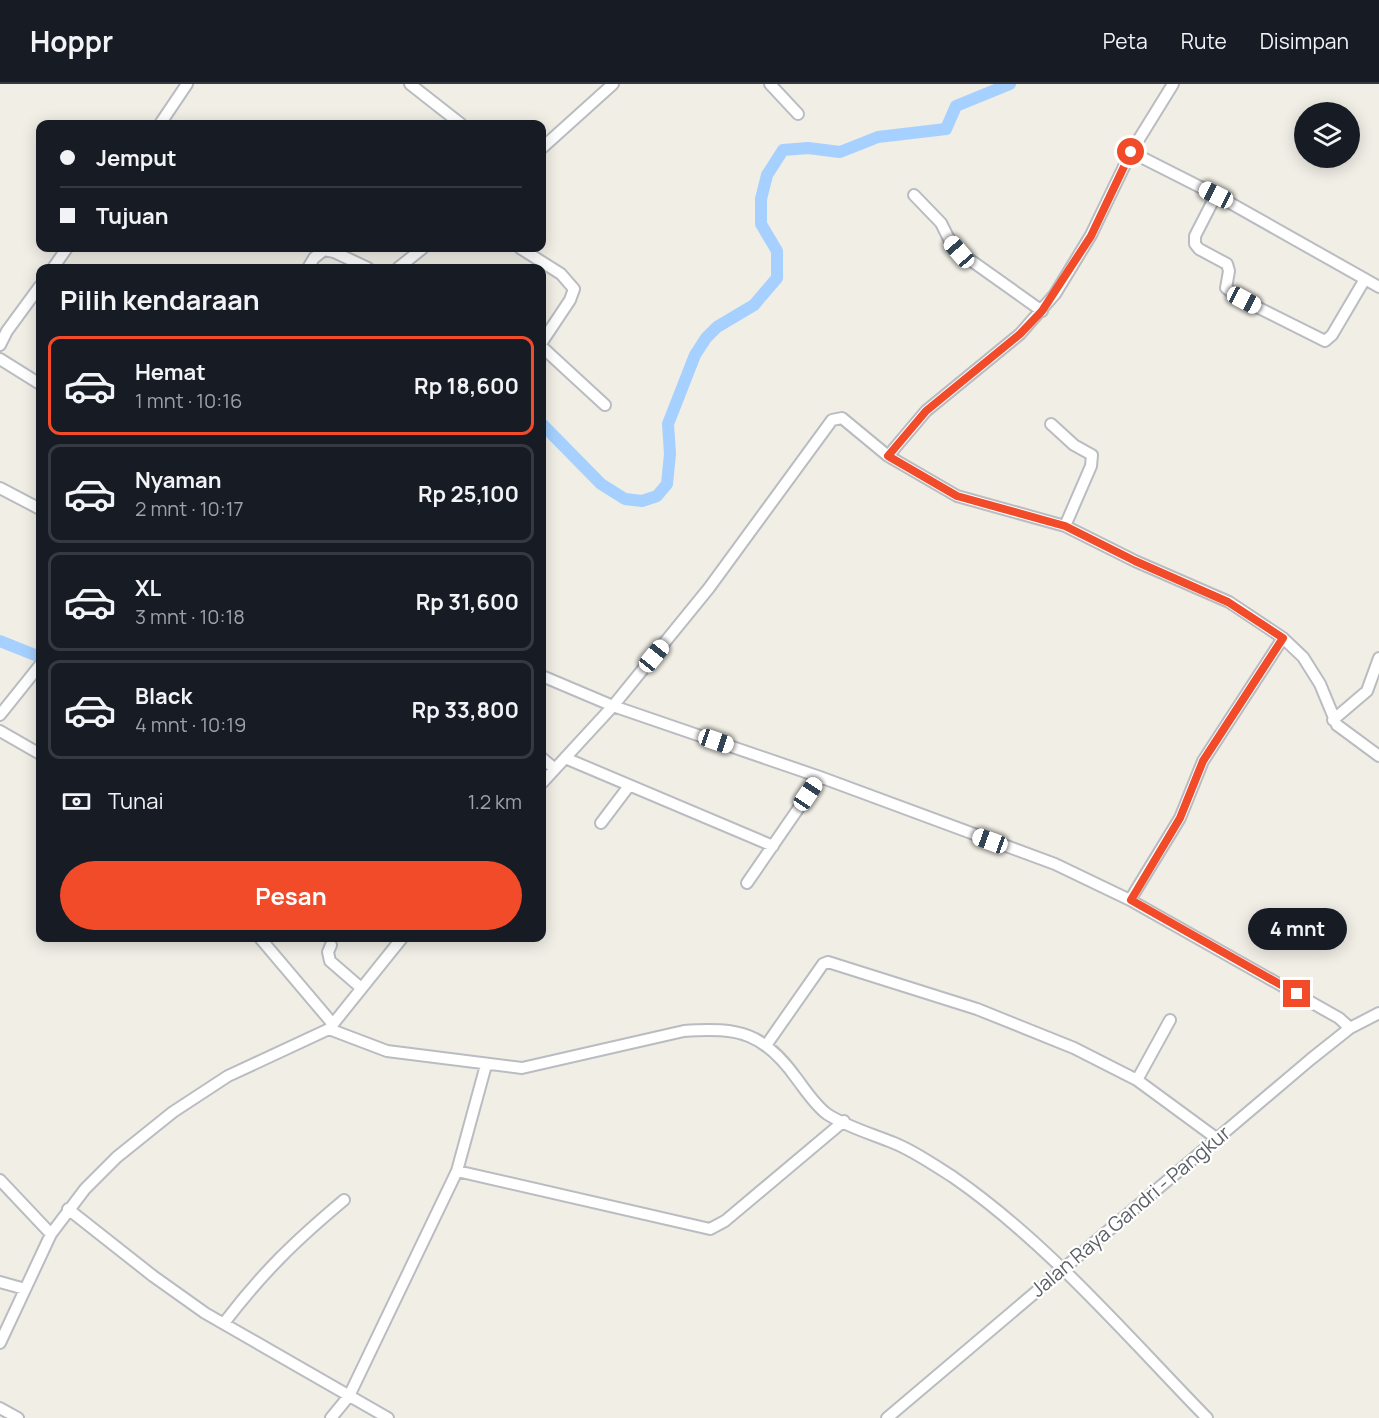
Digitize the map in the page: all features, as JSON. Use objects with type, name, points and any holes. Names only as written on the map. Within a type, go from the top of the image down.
[{"type":"street","points":[[163,120],[187,84]]},
{"type":"street","points":[[410,84],[456,120]]},
{"type":"street","points":[[546,143],[613,84]]},
{"type":"street","points":[[770,84],[798,114]]},
{"type":"street","points":[[888,456],[926,411],[1020,334],[1042,311],[1091,236],[1131,152],[1173,84]]},
{"type":"street","points":[[1131,152],[1216,195],[1379,287]]},
{"type":"street","points":[[914,195],[941,223],[951,243],[959,252],[1042,311]]},
{"type":"street","points":[[1216,195],[1195,236],[1195,244],[1201,251],[1227,264],[1229,271],[1226,288],[1244,300],[1325,341],[1332,335],[1365,279]]},
{"type":"street","points":[[310,264],[322,252]]},
{"type":"street","points":[[334,252],[360,264]]},
{"type":"street","points":[[403,264],[418,252]]},
{"type":"street","points":[[526,252],[545,264]]},
{"type":"street","points":[[546,264],[561,274],[574,289],[570,300],[546,336]]},
{"type":"street","points":[[0,345],[7,331],[36,291]]},
{"type":"street","points":[[546,351],[605,405]]},
{"type":"street","points":[[0,359],[36,382]]},
{"type":"street","points":[[546,779],[613,706],[709,588],[832,420],[842,418],[888,456],[957,496],[1065,526],[1135,561],[1228,602],[1283,638],[1303,657],[1320,684],[1333,720],[1343,731],[1379,756]]},
{"type":"street","points":[[1051,424],[1074,445],[1092,455],[1091,465],[1065,526]]},
{"type":"street","points":[[0,488],[36,507]]},
{"type":"street","points":[[1131,900],[1180,818],[1203,761],[1283,638]]},
{"type":"street","points":[[1333,720],[1366,691],[1379,658]]},
{"type":"street","points":[[0,715],[36,669]]},
{"type":"street","points":[[546,678],[613,706],[820,777],[1055,864],[1131,900],[1339,1018],[1350,1028]]},
{"type":"street","points":[[0,731],[36,752]]},
{"type":"street","points":[[565,758],[773,846]]},
{"type":"street","points":[[546,761],[555,769]]},
{"type":"street","points":[[747,883],[820,777]]},
{"type":"street","points":[[601,823],[628,786]]},
{"type":"street","points":[[263,942],[331,1026],[387,1051],[522,1068],[684,1031],[730,1032],[767,1044],[786,1063],[813,1100],[827,1114],[866,1133],[895,1143],[952,1177],[1061,1268],[1207,1418]]},
{"type":"street","points":[[0,1343],[51,1234],[68,1209],[117,1157],[173,1112],[245,1066],[331,1026],[360,987],[399,942]]},
{"type":"street","points":[[331,945],[327,952],[330,961],[360,987]]},
{"type":"street","points":[[767,1044],[823,964],[828,962],[1016,1023],[1137,1080],[1216,1138]]},
{"type":"street","name":"Jalan Raya Gandri - Pangkur","points":[[887,1418],[1216,1138],[1350,1028],[1379,1013]]},
{"type":"street","points":[[1137,1080],[1170,1020]]},
{"type":"street","points":[[331,1418],[349,1396],[458,1167],[486,1065]]},
{"type":"street","points":[[458,1167],[710,1229],[725,1221],[844,1121]]},
{"type":"street","points":[[0,1180],[51,1234]]},
{"type":"street","points":[[224,1323],[256,1280],[281,1254],[344,1200]]},
{"type":"street","points":[[68,1209],[180,1296],[388,1418]]},
{"type":"street","points":[[0,1282],[25,1289]]},
{"type":"street","points":[[0,1408],[18,1418]]},
{"type":"waterway","points":[[546,428],[601,484],[625,499],[642,501],[657,496],[667,484],[670,454],[668,424],[695,355],[706,338],[717,327],[754,305],[777,278],[777,251],[761,224],[761,199],[767,175],[783,150],[808,148],[840,152],[878,137],[946,129],[956,106],[1010,84]]},
{"type":"waterway","points":[[0,641],[36,655]]},
{"type":"route","points":[[1131,152],[1091,236],[1042,311],[1020,334],[926,411],[888,456],[957,496],[1065,526],[1135,561],[1228,602],[1283,638],[1203,761],[1180,818],[1131,900],[1297,994]]}]
